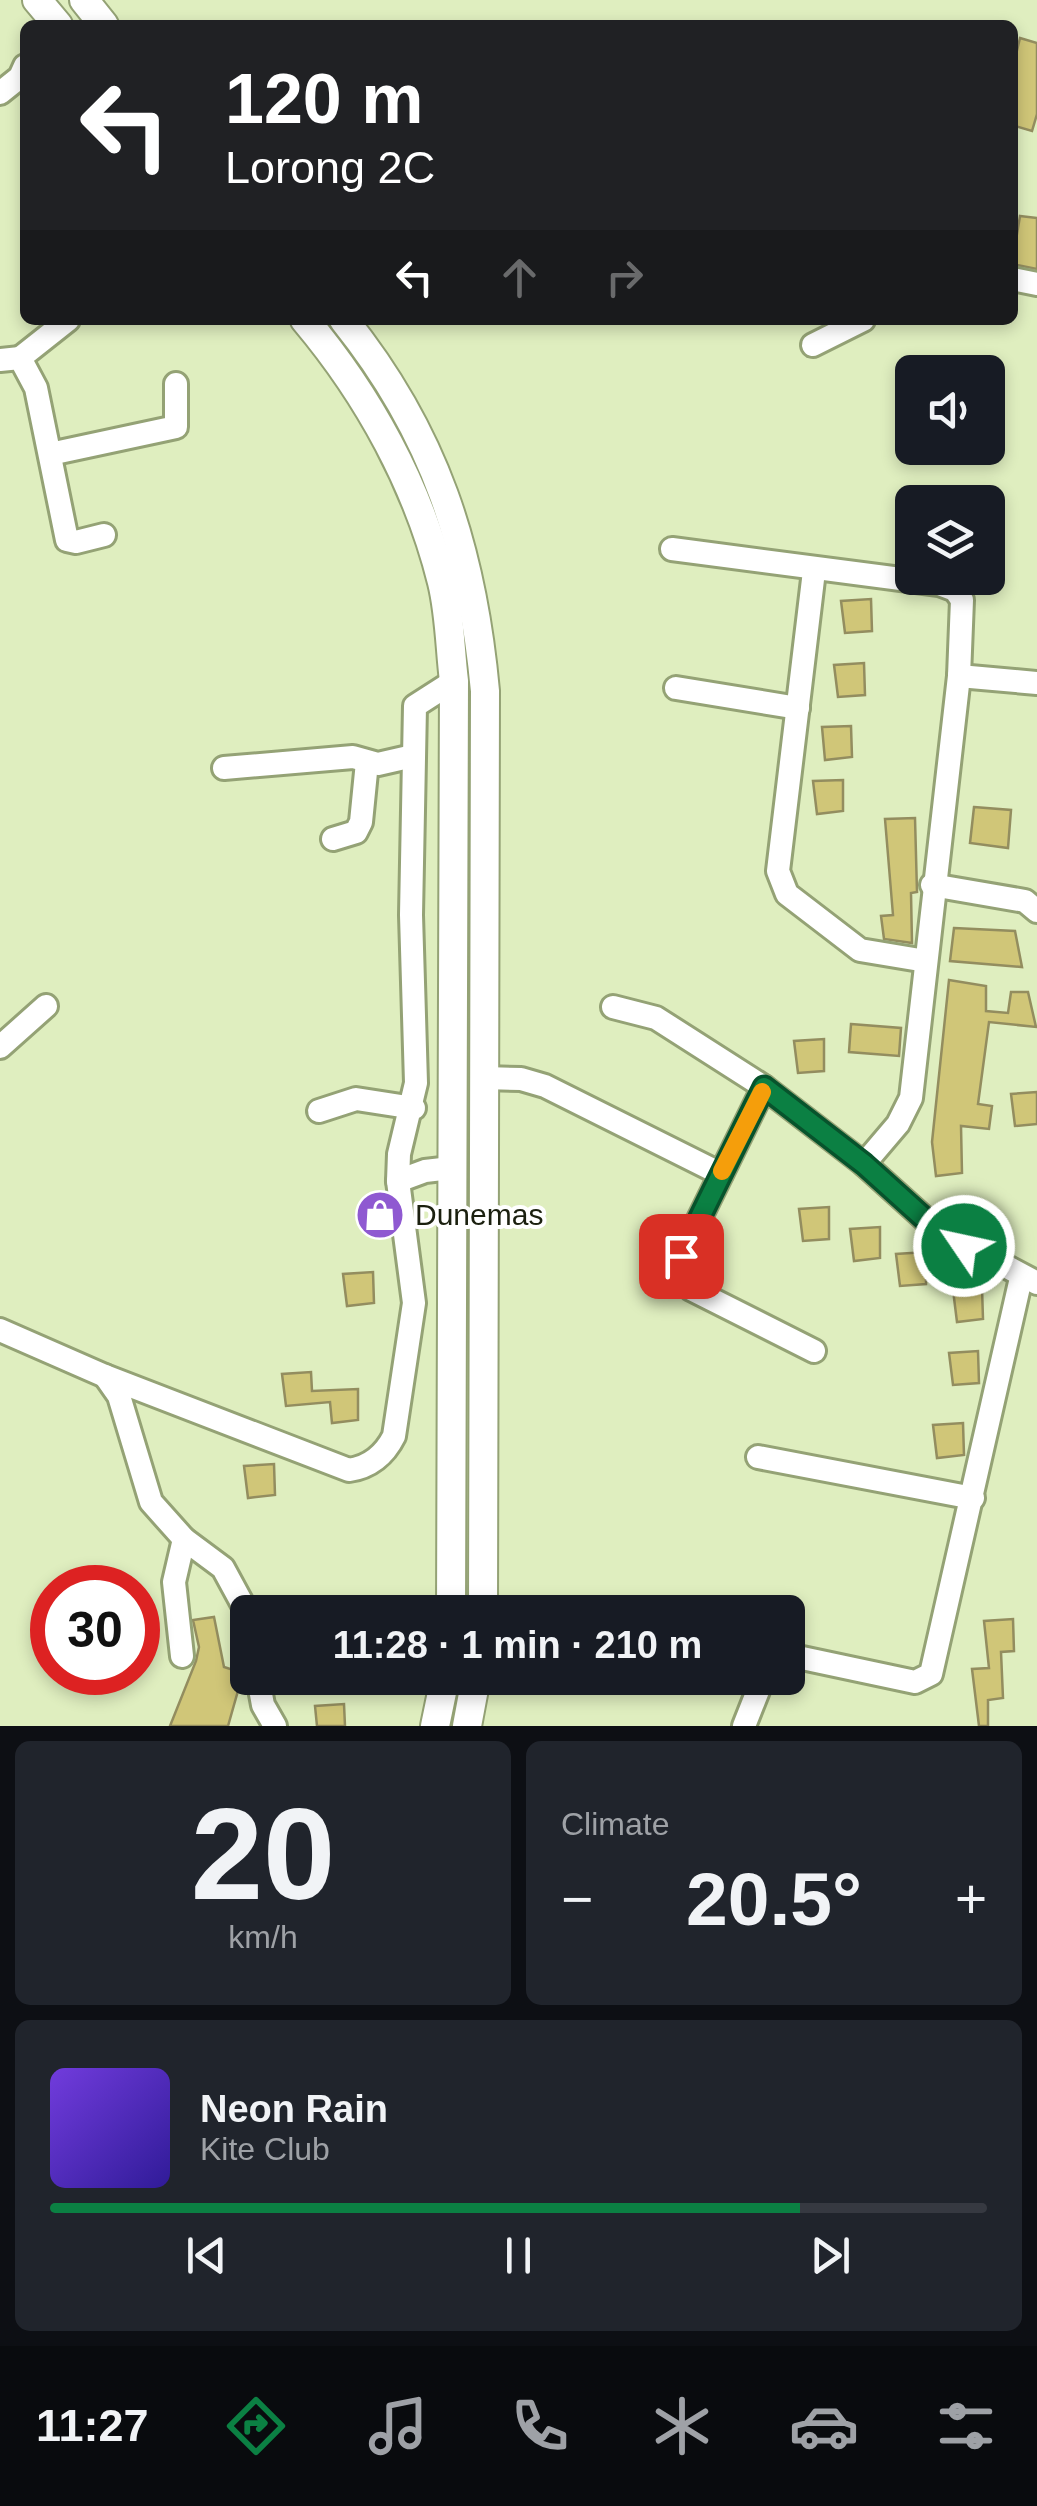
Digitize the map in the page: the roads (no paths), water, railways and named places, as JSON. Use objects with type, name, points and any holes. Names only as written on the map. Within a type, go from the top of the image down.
[{"type":"main road","points":[[84,0],[100,20]]},
{"type":"main road","points":[[309,325],[372,415],[413,490],[442,585],[454,681],[452,1595]]},
{"type":"main road","points":[[348,325],[384,376],[436,470],[468,562],[478,616],[485,691],[483,1595]]},
{"type":"main road","points":[[435,1726],[441,1695]]},
{"type":"main road","points":[[467,1726],[473,1695]]},
{"type":"street","points":[[61,325],[10,359],[36,388],[67,540],[76,542],[104,535]]},
{"type":"street","points":[[813,345],[853,325]]},
{"type":"street","points":[[50,454],[176,427],[176,384]]},
{"type":"street","points":[[672,549],[955,590],[962,600],[959,676],[932,885],[911,1098],[898,1124],[864,1164]]},
{"type":"street","points":[[814,571],[778,871],[780,883],[787,894],[860,950],[926,961]]},
{"type":"street","points":[[959,676],[1037,683]]},
{"type":"street","points":[[0,1330],[106,1376],[349,1470],[372,1462],[394,1436],[414,1303],[398,1181],[399,1154],[414,1108],[415,706],[454,681]]},
{"type":"street","points":[[676,688],[798,708]]},
{"type":"street","points":[[224,768],[353,758],[388,764],[414,756]]},
{"type":"street","points":[[333,839],[356,832],[361,822],[367,762]]},
{"type":"street","points":[[932,885],[1024,901],[1037,910]]},
{"type":"street","points":[[0,1047],[46,1006]]},
{"type":"street","points":[[613,1007],[656,1018],[764,1087],[864,1164],[936,1229],[1029,1281],[932,1674],[915,1682],[805,1660]]},
{"type":"street","points":[[484,1078],[521,1079],[545,1086],[721,1174]]},
{"type":"street","points":[[764,1087],[681,1256],[677,1274],[691,1289],[814,1351]]},
{"type":"street","points":[[320,1110],[356,1099],[414,1108]]},
{"type":"street","points":[[398,1181],[425,1170],[452,1168]]},
{"type":"street","points":[[106,1376],[119,1396],[150,1502],[184,1539],[223,1568],[238,1595]]},
{"type":"street","points":[[758,1457],[973,1498]]},
{"type":"street","points":[[182,1656],[174,1582],[184,1539]]},
{"type":"street","points":[[261,1695],[274,1726]]},
{"type":"street","points":[[744,1726],[756,1695]]},
{"type":"place","name":"Dunemas","points":[[380,1215]]}]
